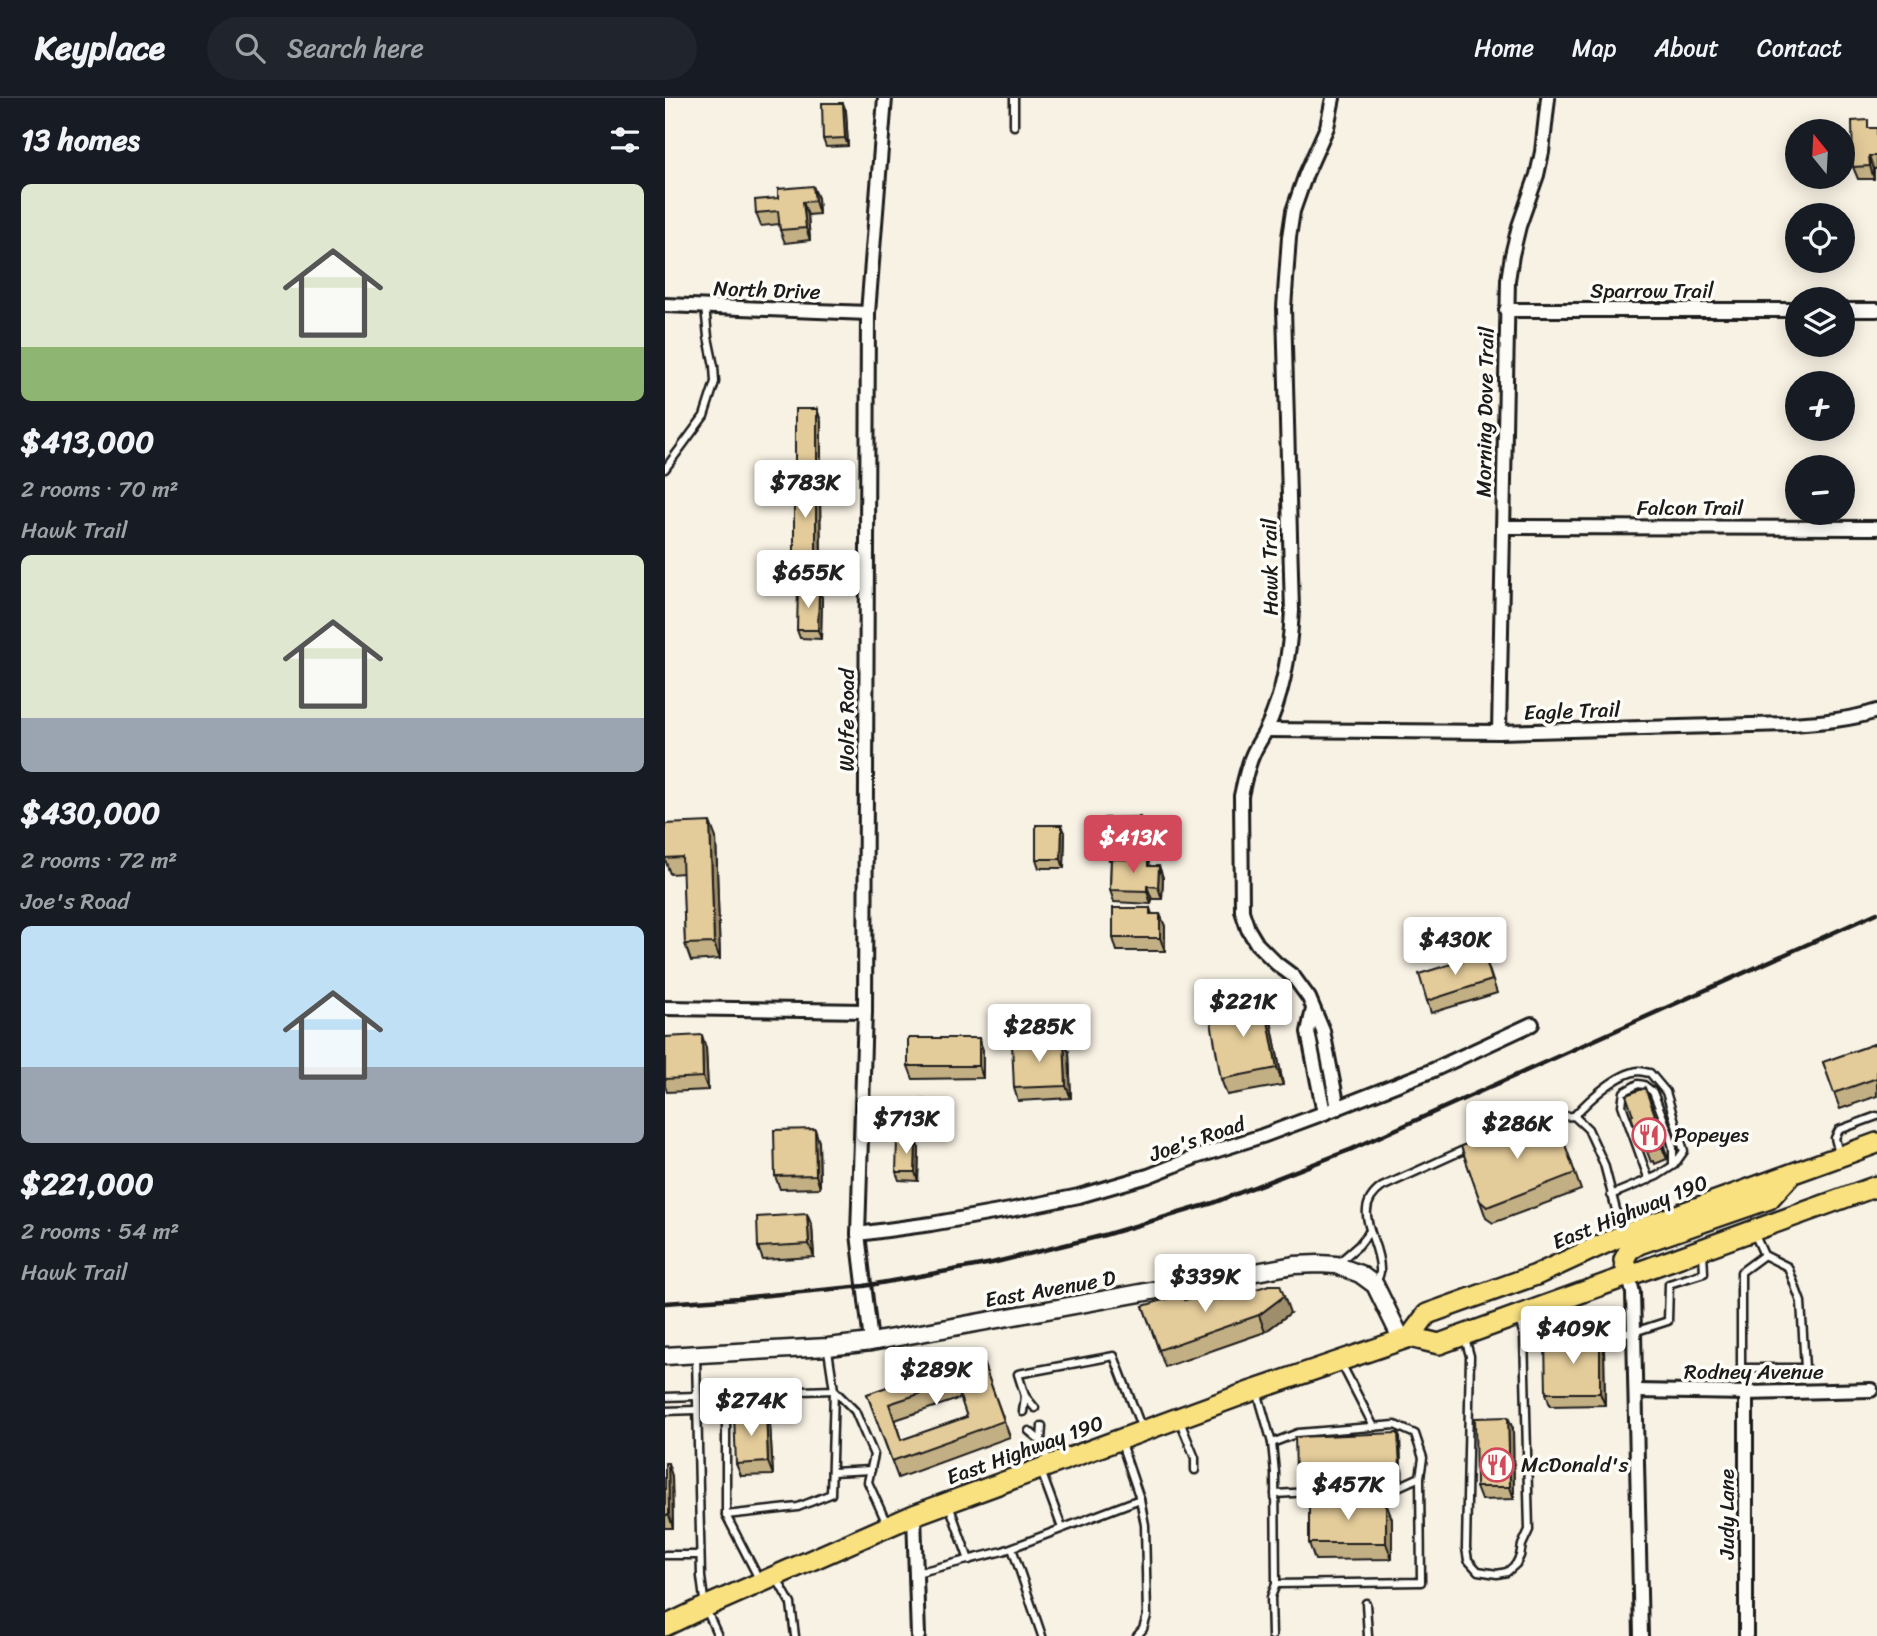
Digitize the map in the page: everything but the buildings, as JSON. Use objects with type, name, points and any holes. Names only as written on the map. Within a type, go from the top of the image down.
[{"type":"main road","name":"East Highway 190","points":[[1406,1339],[1427,1314],[1536,1276],[1623,1235],[1877,1143]]},
{"type":"main road","points":[[1629,1277],[1624,1260],[1629,1251],[1639,1244],[1769,1199],[1792,1174]]},
{"type":"main road","name":"East Highway 190","points":[[665,1626],[914,1516],[1256,1389],[1406,1339],[1439,1345],[1877,1186]]},
{"type":"main road","name":"East Avenue D","points":[[665,1356],[696,1356],[871,1342],[1294,1265],[1342,1265],[1375,1285]]},
{"type":"main road","points":[[1375,1285],[1406,1339]]},
{"type":"street","name":"Wolfe Road","points":[[871,1342],[858,1234],[865,1010],[868,313],[885,98]]},
{"type":"street","name":"Hawk Trail","points":[[1333,98],[1327,127],[1293,211],[1289,237],[1284,308],[1291,632],[1280,690],[1266,730],[1252,755],[1241,796],[1242,911],[1257,944],[1277,964],[1293,975],[1310,998],[1323,1031],[1338,1108]]},
{"type":"street","name":"Morning Dove Trail","points":[[1499,732],[1508,280],[1519,226],[1537,175],[1548,98]]},
{"type":"street","name":"North Drive","points":[[665,305],[868,313]]},
{"type":"street","name":"Sparrow Trail","points":[[1506,310],[1785,310]]},
{"type":"street","points":[[1855,310],[1877,310]]},
{"type":"street","name":"Falcon Trail","points":[[1503,527],[1877,527]]},
{"type":"street","name":"Eagle Trail","points":[[1266,730],[1499,732],[1793,724],[1837,720],[1877,711]]},
{"type":"street","points":[[665,1008],[865,1010]]},
{"type":"street","points":[[1313,1008],[1308,1032],[1324,1113]]},
{"type":"street","name":"Joe's Road","points":[[858,1234],[931,1224],[1079,1196],[1148,1177],[1431,1071],[1532,1024]]},
{"type":"street","points":[[1629,1277],[1633,1293],[1635,1332],[1641,1636]]},
{"type":"street","name":"Rodney Avenue","points":[[1636,1391],[1746,1393],[1871,1390]]},
{"type":"street","name":"Judy Lane","points":[[1746,1393],[1746,1636]]},
{"type":"street","points":[[914,1516],[918,1636]]},
{"type":"lane","points":[[1013,126],[1014,98]]},
{"type":"lane","points":[[665,469],[704,416],[715,382],[705,307]]},
{"type":"lane","points":[[1515,1128],[1536,1118],[1574,1116],[1611,1083],[1639,1071],[1650,1073],[1666,1092],[1684,1151],[1674,1166],[1649,1180],[1611,1195]]},
{"type":"lane","points":[[1649,1180],[1622,1105],[1624,1092],[1638,1084],[1653,1092],[1673,1147],[1674,1166]]},
{"type":"lane","points":[[1574,1116],[1588,1129],[1604,1164],[1623,1235]]},
{"type":"lane","points":[[1840,1156],[1835,1138],[1839,1130],[1877,1116]]},
{"type":"lane","points":[[1375,1285],[1381,1271],[1366,1208],[1372,1194],[1382,1186],[1471,1146]]},
{"type":"lane","points":[[1336,1265],[1359,1245],[1370,1230]]},
{"type":"lane","points":[[1741,1368],[1805,1368],[1801,1302],[1788,1267],[1764,1255],[1753,1231]]},
{"type":"lane","points":[[1565,1300],[1582,1336],[1635,1332],[1668,1321],[1669,1284],[1704,1273],[1703,1250]]},
{"type":"lane","points":[[1746,1393],[1741,1368],[1741,1272],[1764,1255]]},
{"type":"lane","points":[[1464,1336],[1470,1356],[1466,1548],[1468,1560],[1478,1572],[1497,1574],[1507,1572],[1516,1564],[1529,1530],[1524,1335],[1518,1316]]},
{"type":"lane","points":[[726,1515],[798,1507],[831,1494],[834,1390],[828,1347]]},
{"type":"lane","points":[[696,1356],[701,1577],[705,1607],[718,1636]]},
{"type":"lane","points":[[1035,1408],[1025,1396],[1018,1374],[1114,1356],[1143,1431]]},
{"type":"lane","points":[[1341,1361],[1374,1427]]},
{"type":"lane","points":[[1256,1389],[1272,1443],[1276,1584],[1271,1597],[1272,1636]]},
{"type":"lane","points":[[795,1636],[791,1604],[768,1579],[726,1515],[726,1408],[741,1392],[834,1390],[855,1410],[874,1455],[868,1482],[888,1527]]},
{"type":"lane","points":[[665,1397],[697,1396]]},
{"type":"lane","points":[[1023,1412],[1025,1396]]},
{"type":"lane","points":[[665,1411],[697,1410]]},
{"type":"lane","points":[[1179,1418],[1195,1458],[1195,1470]]},
{"type":"lane","points":[[1272,1443],[1301,1433],[1395,1425],[1415,1434],[1423,1458],[1420,1477],[1421,1582],[1276,1584]]},
{"type":"lane","points":[[1041,1426],[1045,1467],[1062,1528]]},
{"type":"lane","points":[[1383,1426],[1384,1438]]},
{"type":"lane","points":[[1398,1426],[1398,1437]]},
{"type":"lane","points":[[1361,1428],[1361,1438]]},
{"type":"lane","points":[[1341,1429],[1342,1439]]},
{"type":"lane","points":[[1029,1431],[1041,1441]]},
{"type":"lane","points":[[1319,1431],[1320,1440]]},
{"type":"lane","points":[[1301,1433],[1302,1441]]},
{"type":"lane","points":[[1120,1439],[1140,1499],[1145,1525],[1147,1616],[1143,1629],[1137,1636]]},
{"type":"lane","points":[[832,1472],[871,1470]]},
{"type":"lane","points":[[1398,1471],[1398,1487]]},
{"type":"lane","points":[[1384,1472],[1384,1488]]},
{"type":"lane","points":[[1342,1473],[1343,1490]]},
{"type":"lane","points":[[1362,1489],[1363,1473]]},
{"type":"lane","points":[[1320,1474],[1320,1491]]},
{"type":"lane","points":[[1302,1475],[1302,1492]]},
{"type":"lane","points":[[1275,1494],[1398,1487],[1420,1477]]},
{"type":"lane","points":[[916,1573],[1011,1548],[1140,1499]]},
{"type":"lane","points":[[948,1503],[969,1560]]},
{"type":"lane","points":[[1011,1548],[1042,1636]]},
{"type":"lane","points":[[665,1555],[700,1555]]},
{"type":"lane","points":[[1366,1603],[1368,1636]]},
{"type":"railway","points":[[665,1303],[864,1286],[992,1263],[1101,1236],[1213,1203],[1352,1149],[1877,913]]},
{"type":"place","name":"Popeyes","points":[[1649,1135]]},
{"type":"place","name":"McDonald's","points":[[1497,1465]]}]
